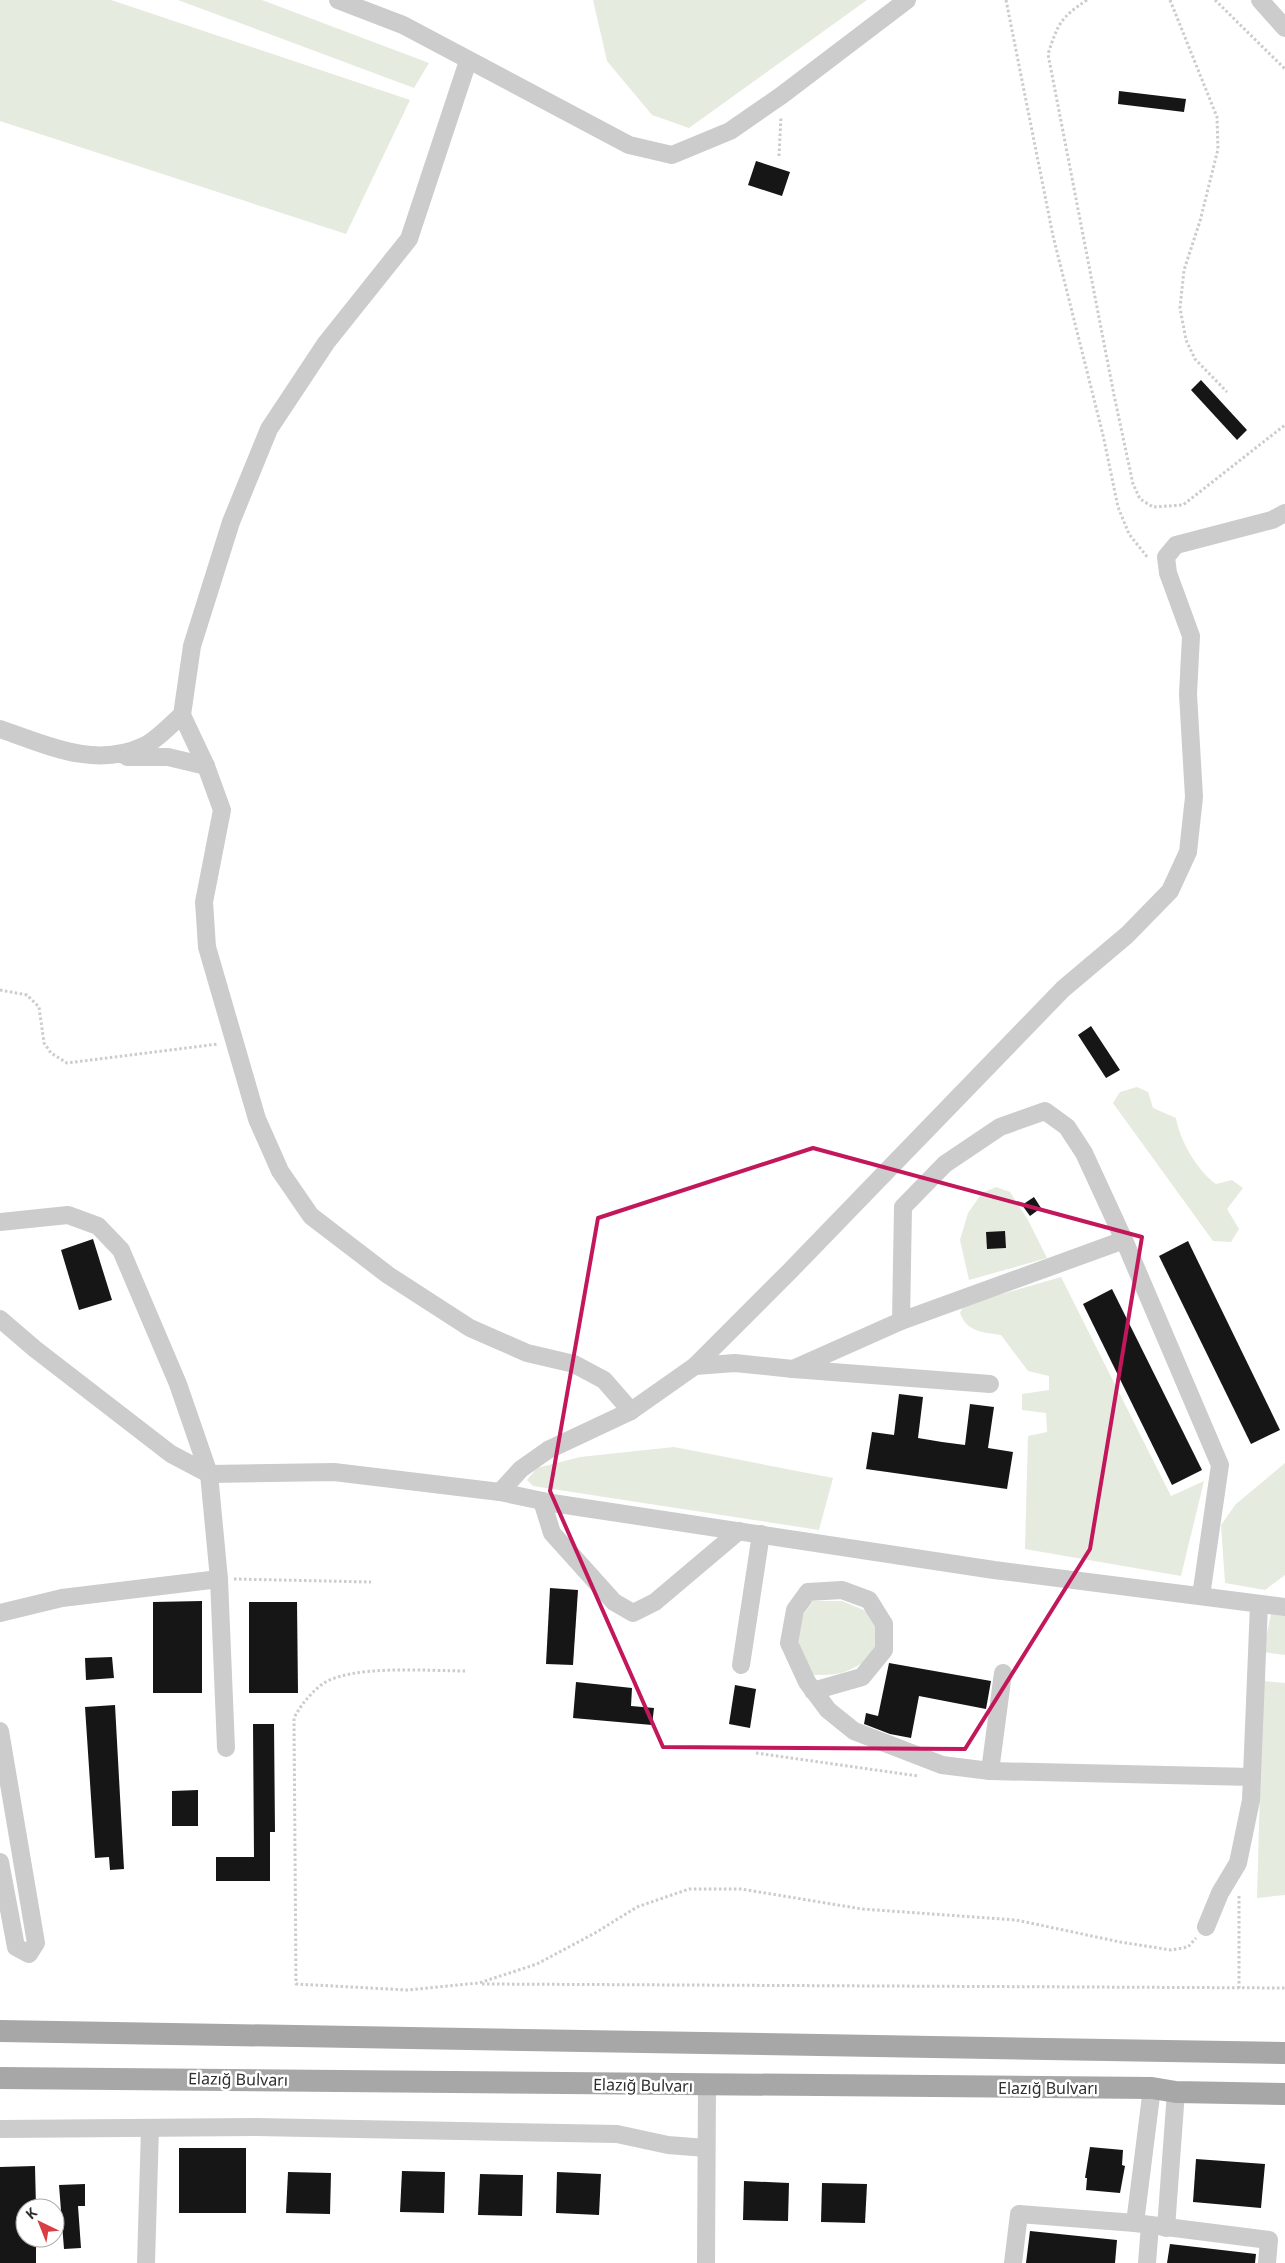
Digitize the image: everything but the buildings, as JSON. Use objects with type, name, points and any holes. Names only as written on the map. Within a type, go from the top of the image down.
[{"type":"main road","points":[[0,2031],[1285,2053]]},
{"type":"main road","name":"Elazığ Bulvarı","points":[[0,2078],[207,2078],[707,2086],[1152,2088],[1176,2092],[1285,2094]]},
{"type":"lane","points":[[338,0],[403,25],[629,145],[672,155],[730,131],[782,95],[906,0]]},
{"type":"lane","points":[[1260,0],[1285,28]]},
{"type":"lane","points":[[468,61],[409,239],[326,343],[269,429],[230,522],[192,646],[182,715],[206,766],[222,810],[204,902],[207,947],[257,1119],[280,1172],[311,1216],[388,1275],[470,1328],[527,1353],[574,1364],[604,1380],[631,1411]]},
{"type":"lane","points":[[500,1492],[520,1469],[548,1450],[631,1411],[695,1366],[788,1273],[1063,989],[1127,935],[1170,891],[1188,852],[1194,797],[1188,694],[1191,636],[1168,573],[1166,556],[1176,545],[1272,520],[1285,513]]},
{"type":"lane","points":[[114,757],[145,746],[182,715]]},
{"type":"lane","points":[[0,730],[70,753],[114,757],[168,757],[206,766]]},
{"type":"lane","points":[[901,1321],[903,1207],[945,1164],[1000,1127],[1045,1111],[1067,1127],[1084,1154],[1124,1240],[1220,1464],[1201,1596]]},
{"type":"lane","points":[[0,1222],[68,1215],[98,1226],[121,1250],[178,1384],[209,1474],[219,1579],[226,1748]]},
{"type":"lane","points":[[793,1369],[901,1321],[1124,1240]]},
{"type":"lane","points":[[0,1319],[35,1349],[171,1454],[209,1474],[334,1472],[500,1492],[542,1501],[994,1570],[1285,1607]]},
{"type":"lane","points":[[695,1366],[735,1362],[793,1369],[990,1384]]},
{"type":"lane","points":[[542,1501],[552,1533],[614,1602],[633,1613],[655,1602],[739,1531]]},
{"type":"lane","points":[[741,1665],[761,1534]]},
{"type":"lane","points":[[0,1613],[62,1598],[219,1579]]},
{"type":"lane","points":[[814,1691],[831,1688],[862,1677],[884,1650],[884,1624],[870,1600],[842,1590],[808,1592],[795,1610],[789,1643],[807,1682],[828,1710],[854,1731],[942,1765],[990,1771],[1252,1777]]},
{"type":"lane","points":[[1206,1927],[1220,1893],[1238,1863],[1251,1800],[1259,1604]]},
{"type":"lane","points":[[990,1771],[1003,1673]]},
{"type":"lane","points":[[0,1731],[36,1944],[29,1954],[16,1946],[2,1888],[0,1862]]},
{"type":"lane","points":[[2,1888],[27,1887]]},
{"type":"lane","points":[[706,2263],[707,2086]]},
{"type":"lane","points":[[1147,2263],[1150,2225],[1152,2088]]},
{"type":"lane","points":[[1150,2225],[1176,2092]]},
{"type":"lane","points":[[0,2129],[256,2127],[617,2134],[668,2145],[706,2148]]},
{"type":"lane","points":[[146,2263],[150,2128]]},
{"type":"lane","points":[[1013,2263],[1019,2214],[1150,2225],[1269,2240],[1267,2263]]},
{"type":"path","points":[[1006,0],[1053,236],[1103,435],[1118,507],[1129,534],[1145,555],[1168,573]]},
{"type":"path","points":[[1087,0],[1070,11],[1057,26],[1048,54],[1063,120],[1114,395],[1133,484],[1140,499],[1153,507],[1183,506],[1285,425]]},
{"type":"path","points":[[1170,0],[1217,117],[1218,149],[1200,221],[1184,270],[1180,308],[1186,340],[1195,360],[1227,392]]},
{"type":"path","points":[[1214,0],[1285,69]]},
{"type":"path","points":[[778,156],[782,95]]},
{"type":"path","points":[[0,990],[27,995],[39,1007],[44,1043],[51,1053],[66,1063],[236,1042]]},
{"type":"path","points":[[219,1579],[370,1582]]},
{"type":"path","points":[[465,1670],[357,1672],[322,1684],[303,1702],[294,1718],[296,1984],[407,1990],[479,1984],[1285,1988]]},
{"type":"path","points":[[756,1753],[919,1776]]},
{"type":"path","points":[[1238,1863],[1239,1988]]},
{"type":"path","points":[[479,1984],[537,1964],[595,1933],[637,1906],[689,1889],[741,1889],[862,1909],[1016,1920],[1120,1942],[1171,1950],[1188,1947],[1206,1927]]},
{"type":"highlighted area","points":[[813,1148],[1142,1237],[1090,1549],[965,1749],[663,1747],[550,1491],[598,1218]]},
{"type":"shaded area","points":[[0,0],[111,0],[410,100],[346,234],[0,121]]},
{"type":"shaded area","points":[[178,0],[262,0],[429,63],[414,88]]},
{"type":"shaded area","points":[[593,0],[867,0],[689,128],[652,115],[607,61]]},
{"type":"shaded area","points":[[1137,1087],[1148,1092],[1153,1108],[1176,1118],[1185,1145],[1209,1179],[1216,1184],[1232,1180],[1243,1188],[1227,1209],[1239,1229],[1231,1242],[1213,1241],[1113,1103],[1120,1092]]},
{"type":"shaded area","points":[[996,1187],[1010,1192],[1028,1220],[1047,1258],[969,1280],[960,1240],[968,1213],[982,1193]]},
{"type":"shaded area","points":[[1061,1277],[1171,1496],[1204,1481],[1181,1576],[1025,1549],[1028,1436],[1047,1432],[1046,1413],[1022,1410],[1022,1394],[1049,1390],[1049,1376],[1028,1371],[1001,1335],[971,1328],[960,1313],[964,1305]]},
{"type":"shaded area","points":[[674,1447],[833,1478],[819,1530],[533,1486],[527,1480],[537,1468],[580,1457]]},
{"type":"shaded area","points":[[1285,1463],[1285,1575],[1265,1590],[1225,1583],[1221,1525],[1236,1504]]},
{"type":"shaded area","points":[[813,1601],[842,1601],[866,1611],[880,1630],[874,1655],[846,1671],[832,1675],[813,1675],[797,1642],[803,1615]]},
{"type":"shaded area","points":[[1271,1614],[1285,1616],[1285,1655],[1263,1652]]},
{"type":"shaded area","points":[[1263,1681],[1285,1683],[1285,1895],[1257,1898]]}]
